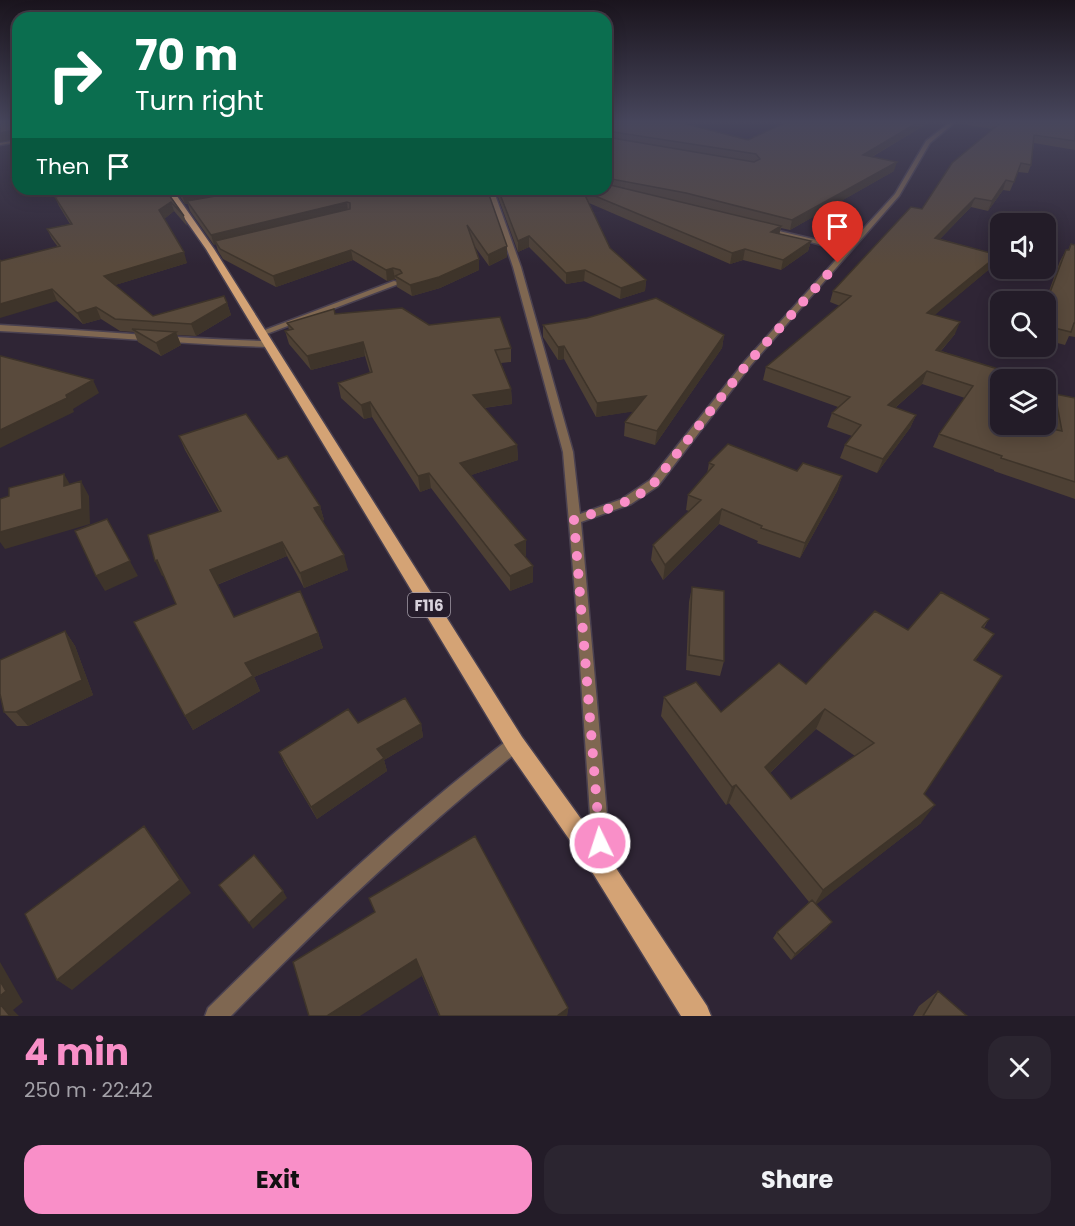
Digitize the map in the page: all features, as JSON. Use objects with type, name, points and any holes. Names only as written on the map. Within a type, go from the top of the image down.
[{"type":"main road","name":"F116","points":[[174,195],[187,207],[216,248],[264,338],[515,744],[602,867],[697,1016]]},
{"type":"street","points":[[574,520],[630,501],[644,493],[654,483],[748,363],[897,195],[911,170]]},
{"type":"street","points":[[492,195],[517,267],[568,452],[602,867]]},
{"type":"street","points":[[751,224],[850,250]]},
{"type":"street","points":[[0,328],[114,334],[191,342],[264,338],[397,283]]},
{"type":"street","points":[[216,1016],[292,939],[405,832],[452,791],[515,744]]},
{"type":"building","points":[[612,170],[882,170],[792,220],[686,193],[612,179]]},
{"type":"building","points":[[947,170],[1018,170],[1014,182],[1006,180],[992,201],[975,198],[935,238],[990,253],[990,262],[927,313],[960,322],[936,350],[998,369],[990,369],[990,435],[1056,435],[1056,430],[1062,431],[1056,394],[1075,398],[1075,482],[1001,458],[1002,456],[939,434],[973,386],[927,371],[888,405],[916,415],[883,459],[845,445],[861,425],[832,413],[850,397],[766,367],[851,296],[833,291],[911,207],[922,209]]},
{"type":"building","points":[[612,185],[781,226],[771,232],[811,241],[783,260],[745,249],[732,253],[593,195],[612,195]]},
{"type":"building","points":[[64,195],[169,195],[184,216],[171,202],[159,210],[184,252],[104,276],[153,316],[224,296],[227,303],[191,324],[115,319],[96,307],[77,313],[52,289],[0,304],[0,260],[60,246],[47,229],[72,224],[55,197]]},
{"type":"building","points":[[221,195],[489,195],[507,246],[488,255],[467,225],[479,259],[439,277],[410,285],[395,276],[402,273],[400,270],[393,268],[386,270],[351,250],[273,276],[220,249],[215,241],[350,209],[350,203],[211,235],[187,201]]},
{"type":"building","points":[[500,195],[585,195],[610,248],[646,280],[621,288],[585,270],[566,273],[529,236],[518,241]]},
{"type":"building","points":[[1071,244],[1075,245],[1075,323],[1071,332],[1056,328],[1056,291],[1051,291],[1066,250],[1069,250]]},
{"type":"building","points":[[656,298],[724,335],[657,431],[625,422],[646,396],[597,403],[564,346],[558,347],[543,325],[587,318]]},
{"type":"building","points":[[402,308],[429,325],[500,317],[511,348],[495,350],[511,389],[473,395],[517,445],[460,463],[526,540],[515,545],[533,566],[510,576],[429,473],[418,476],[370,402],[361,405],[338,383],[372,372],[363,342],[307,356],[285,331],[293,329],[287,323],[334,309],[335,314]]},
{"type":"building","points":[[132,329],[176,332],[156,343]]},
{"type":"building","points":[[0,356],[93,380],[66,395],[67,398],[0,430]]},
{"type":"building","points":[[246,414],[278,459],[287,456],[320,506],[314,508],[344,555],[300,573],[282,542],[210,570],[234,617],[300,591],[318,633],[245,663],[253,676],[185,716],[134,622],[176,604],[157,560],[155,561],[148,535],[221,511],[179,436]]},
{"type":"building","points":[[728,444],[797,471],[803,463],[842,476],[805,543],[761,528],[762,526],[722,509],[665,565],[653,545],[701,500],[688,495],[714,465],[709,463]]},
{"type":"building","points":[[64,474],[64,486],[81,481],[82,509],[0,532],[0,499],[9,496],[9,488]]},
{"type":"building","points":[[107,519],[130,561],[96,576],[75,531]]},
{"type":"building","points":[[692,587],[724,591],[724,661],[689,655]]},
{"type":"building","points":[[941,592],[989,619],[982,627],[994,634],[974,660],[1002,676],[924,794],[935,805],[823,890],[736,785],[732,787],[664,697],[696,682],[721,712],[779,663],[806,684],[875,611],[908,630]],"holes":[[[825,709],[874,743],[791,799],[765,767]]]},
{"type":"building","points":[[65,631],[82,680],[16,712],[4,712],[0,694],[0,660]]},
{"type":"building","points":[[405,698],[421,724],[377,749],[384,758],[311,807],[279,752],[348,709],[358,723]]},
{"type":"building","points":[[144,826],[180,880],[57,980],[25,914]]},
{"type":"building","points":[[475,836],[568,1008],[557,1016],[440,1016],[416,959],[327,1016],[309,1016],[293,962],[375,912],[369,898]]},
{"type":"building","points":[[254,855],[283,891],[249,923],[219,885]]},
{"type":"building","points":[[812,900],[832,922],[795,954],[777,932]]},
{"type":"building","points":[[0,981],[6,991],[0,996]]},
{"type":"building","points":[[938,991],[967,1016],[923,1016]]},
{"type":"building","points":[[0,1004],[10,1016],[0,1016]]},
{"type":"route","points":[[600,843],[583,605],[574,520],[630,501],[644,493],[748,363],[838,263]]}]
